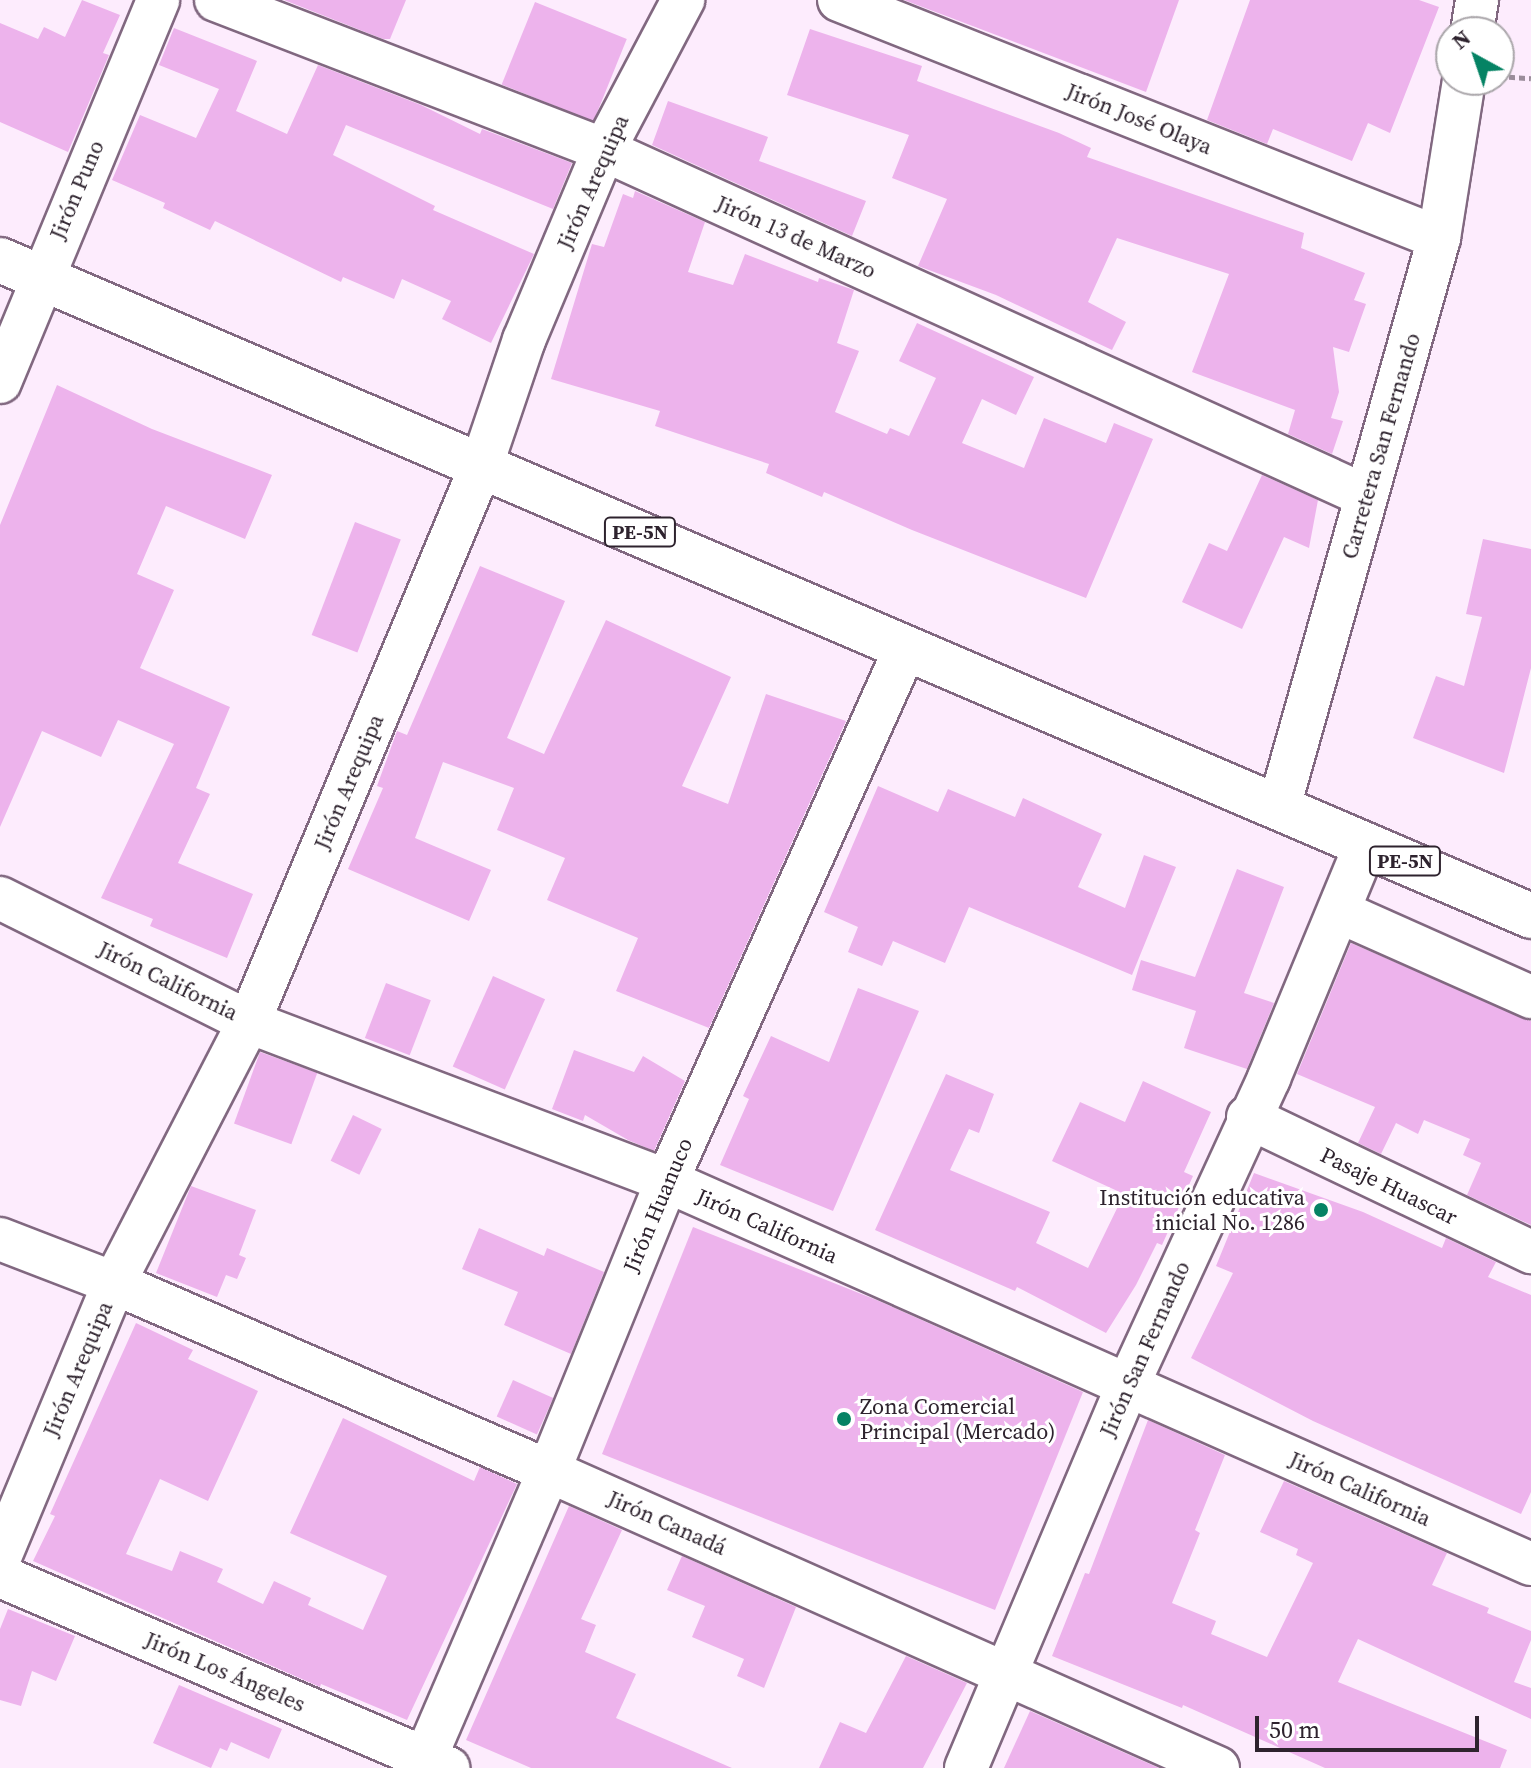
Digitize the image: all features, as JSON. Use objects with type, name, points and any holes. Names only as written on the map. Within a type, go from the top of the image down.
[{"type":"highway","name":"PE-5N","points":[[0,260],[1531,916]]},
{"type":"street","name":"Jirón Puno","points":[[0,382],[40,277],[158,0]]},
{"type":"street","name":"Jirón 13 de Marzo","points":[[216,0],[604,150],[1366,496]]},
{"type":"street","name":"Jirón Arequipa","points":[[0,1557],[114,1283],[249,1022],[482,464],[524,340],[604,150],[683,0]]},
{"type":"street","name":"Jirón José Olaya","points":[[839,0],[1439,238]]},
{"type":"street","name":"Carretera San Fernando","points":[[1279,807],[1439,238],[1461,96]]},
{"type":"street","name":"Jirón Huanuco","points":[[432,1765],[667,1181],[906,647]]},
{"type":"street","name":"Jirón San Fernando","points":[[966,1768],[1127,1387],[1248,1117],[1269,1078],[1366,844]]},
{"type":"street","name":"Jirón California","points":[[0,898],[249,1022],[667,1181],[1531,1564]]},
{"type":"street","points":[[1340,912],[1531,997]]},
{"type":"street","name":"Pasaje Huascar","points":[[1248,1117],[1531,1252]]},
{"type":"street","name":"Jirón Canadá","points":[[0,1239],[114,1283],[549,1471],[1218,1768]]},
{"type":"street","name":"Jirón Los Ángeles","points":[[0,1576],[432,1765]]},
{"type":"building","points":[[82,0],[120,15],[103,53],[109,55],[68,152],[0,122],[0,23],[38,39],[44,27],[65,37]]},
{"type":"building","points":[[284,0],[406,0],[390,39],[383,39]]},
{"type":"building","points":[[904,0],[1179,0],[1146,92]]},
{"type":"building","points":[[1250,0],[1419,0],[1439,7],[1390,133],[1368,123],[1352,161],[1273,129],[1267,144],[1207,120]]},
{"type":"building","points":[[535,2],[627,39],[593,122],[502,85]]},
{"type":"building","points":[[174,28],[257,61],[236,111],[287,134],[318,65],[421,105],[480,134],[482,129],[572,163],[553,209],[346,125],[333,155],[435,206],[433,210],[534,254],[491,343],[442,319],[451,301],[402,279],[394,299],[343,277],[341,282],[215,221],[210,230],[163,208],[165,203],[112,180],[140,115],[196,138],[219,89],[159,65]]},
{"type":"building","points":[[810,29],[922,66],[917,81],[1059,133],[1091,148],[1087,157],[1304,233],[1301,248],[1365,273],[1354,300],[1366,304],[1349,352],[1333,347],[1339,392],[1331,418],[1343,421],[1332,454],[1288,434],[1295,410],[1192,372],[1229,274],[1117,238],[1088,302],[1126,322],[1112,350],[996,295],[918,266],[947,199],[892,178],[909,135],[787,95]]},
{"type":"building","points":[[668,101],[768,137],[759,161],[866,201],[852,236],[652,145]]},
{"type":"building","points":[[635,191],[705,222],[688,272],[733,285],[745,254],[818,282],[819,278],[854,290],[837,343],[859,351],[835,412],[887,434],[890,428],[909,436],[936,378],[899,361],[917,323],[1034,377],[1016,415],[982,399],[962,443],[1024,468],[1044,418],[1106,443],[1114,423],[1153,439],[1086,598],[824,492],[822,497],[766,473],[769,464],[655,426],[660,411],[551,379],[592,244],[604,247],[623,194],[633,198]]},
{"type":"building","points":[[57,385],[152,429],[272,475],[245,539],[166,506],[137,574],[174,590],[140,668],[230,707],[196,788],[210,794],[178,863],[253,894],[227,958],[150,926],[153,919],[101,898],[174,744],[118,720],[101,757],[42,731],[0,827],[0,525]]},
{"type":"building","points":[[1262,475],[1318,500],[1309,548],[1284,537],[1242,629],[1182,602],[1209,543],[1227,551]]},
{"type":"building","points":[[355,522],[401,540],[357,653],[312,635]]},
{"type":"building","points":[[1483,539],[1531,549],[1531,668],[1504,773],[1413,738],[1436,676],[1464,686],[1482,617],[1466,614]]},
{"type":"building","points":[[480,566],[565,601],[507,738],[544,754],[606,620],[731,677],[682,786],[728,804],[766,694],[846,721],[709,1028],[616,991],[638,938],[547,900],[565,858],[497,830],[514,788],[443,762],[415,838],[491,870],[469,921],[348,869],[383,788],[377,786],[397,731],[407,735]]},
{"type":"building","points":[[878,786],[938,812],[948,789],[1015,817],[1023,798],[1102,834],[1078,887],[1125,908],[1144,855],[1176,867],[1132,975],[969,907],[945,963],[893,941],[882,966],[848,952],[858,927],[824,912]]},
{"type":"building","points":[[1237,869],[1284,887],[1244,993],[1274,1003],[1247,1069],[1184,1048],[1196,1011],[1132,990],[1141,960],[1195,977]]},
{"type":"building","points":[[1351,943],[1531,1021],[1531,1225],[1467,1195],[1481,1163],[1463,1155],[1470,1139],[1424,1120],[1418,1134],[1396,1123],[1381,1154],[1358,1143],[1375,1107],[1297,1074]]},
{"type":"building","points":[[493,976],[545,999],[505,1090],[453,1066]]},
{"type":"building","points":[[386,983],[431,1000],[410,1055],[365,1038]]},
{"type":"building","points":[[858,988],[919,1011],[833,1211],[720,1165],[749,1099],[743,1096],[771,1036],[829,1062]]},
{"type":"building","points":[[574,1050],[634,1072],[643,1056],[685,1081],[654,1151],[585,1115],[583,1121],[552,1109]]},
{"type":"building","points":[[260,1052],[317,1073],[291,1144],[234,1123]]},
{"type":"building","points":[[946,1074],[994,1094],[979,1133],[969,1129],[950,1170],[1050,1212],[1036,1243],[1088,1268],[1124,1194],[1052,1161],[1080,1102],[1125,1122],[1143,1081],[1211,1112],[1184,1172],[1193,1176],[1162,1245],[1157,1243],[1136,1285],[1106,1333],[1017,1287],[1015,1291],[875,1230]]},
{"type":"building","points":[[353,1115],[382,1129],[359,1175],[331,1161]]},
{"type":"building","points":[[1254,1173],[1363,1212],[1442,1248],[1446,1238],[1496,1262],[1488,1277],[1531,1295],[1531,1492],[1521,1514],[1313,1421],[1191,1358],[1233,1273],[1216,1266]]},
{"type":"building","points":[[191,1186],[256,1210],[239,1255],[246,1258],[237,1279],[226,1275],[217,1297],[156,1273]]},
{"type":"building","name":"Zona Comercial Principal (Mercado)","points":[[693,1227],[879,1301],[1083,1392],[995,1610],[602,1454]]},
{"type":"building","points":[[479,1228],[544,1256],[547,1248],[604,1272],[571,1354],[504,1325],[518,1292],[462,1269]]},
{"type":"building","points":[[136,1323],[193,1350],[188,1359],[258,1391],[208,1501],[160,1479],[126,1554],[172,1571],[180,1551],[223,1569],[217,1582],[263,1604],[274,1581],[311,1598],[308,1605],[363,1630],[387,1576],[290,1533],[343,1418],[474,1481],[480,1467],[517,1484],[407,1720],[321,1684],[320,1687],[33,1561],[55,1516],[50,1514]]},
{"type":"building","points":[[513,1380],[553,1398],[537,1434],[497,1417]]},
{"type":"building","points":[[1148,1420],[1225,1455],[1195,1530],[1200,1533],[1172,1603],[1216,1621],[1211,1634],[1267,1657],[1313,1563],[1296,1555],[1298,1549],[1260,1532],[1284,1481],[1447,1553],[1432,1585],[1489,1608],[1487,1613],[1531,1631],[1531,1640],[1514,1682],[1531,1688],[1531,1719],[1358,1639],[1338,1682],[1507,1750],[1500,1768],[1325,1768],[1183,1705],[1182,1708],[1052,1656],[1085,1573],[1089,1574]]},
{"type":"building","points":[[569,1506],[622,1530],[581,1619],[596,1625],[585,1652],[636,1674],[616,1718],[732,1768],[531,1768],[466,1740]]},
{"type":"building","points":[[682,1556],[796,1607],[764,1688],[737,1676],[744,1659],[692,1637],[705,1606],[667,1590]]},
{"type":"building","points":[[8,1609],[75,1636],[56,1681],[32,1671],[21,1706],[0,1700],[0,1629]]},
{"type":"building","points":[[906,1656],[967,1683],[923,1768],[819,1768],[840,1722],[866,1733]]},
{"type":"building","points":[[179,1685],[282,1729],[269,1759],[231,1742],[227,1751],[220,1748],[211,1768],[153,1743]]},
{"type":"building","points":[[1030,1711],[1159,1768],[1004,1768]]},
{"type":"place","name":"Institución educativa inicial No. 1286","points":[[1321,1210]]},
{"type":"place","name":"Zona Comercial Principal (Mercado)","points":[[844,1419]]}]
